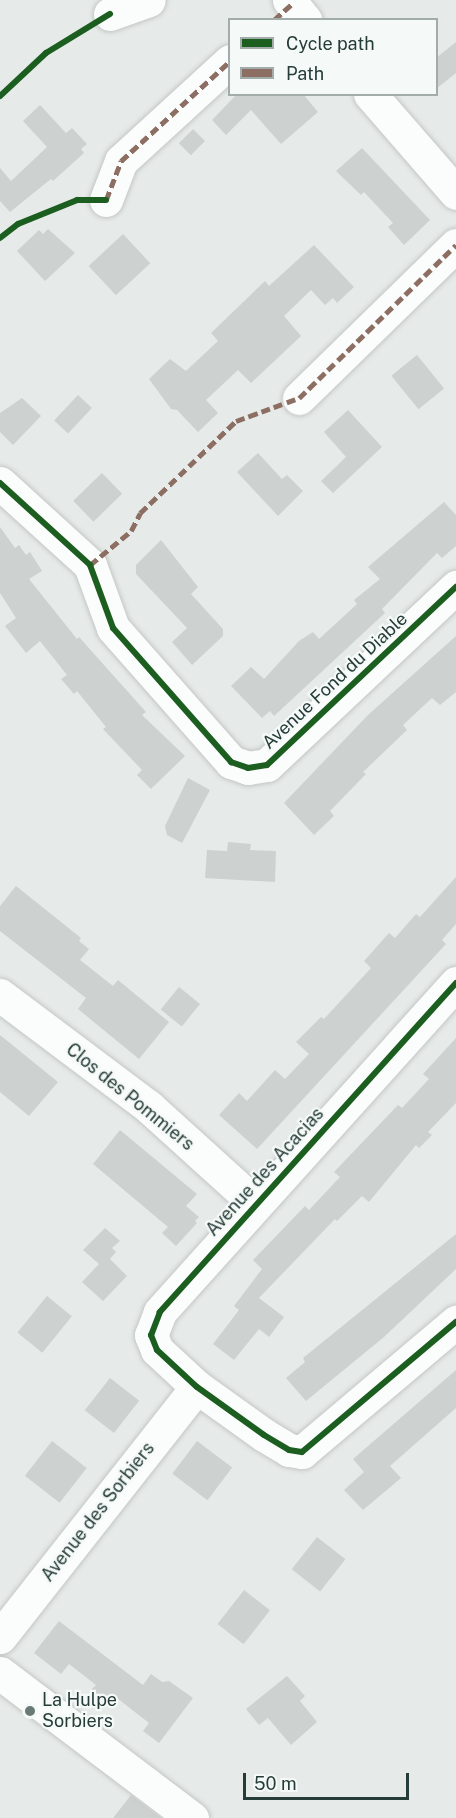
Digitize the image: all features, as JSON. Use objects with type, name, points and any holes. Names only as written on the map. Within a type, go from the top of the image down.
[{"type":"street","points":[[110,14],[149,0]]},
{"type":"street","points":[[106,200],[121,161],[228,63]]},
{"type":"street","points":[[372,96],[456,193]]},
{"type":"street","points":[[299,398],[456,245]]},
{"type":"street","name":"Avenue Fond du Diable","points":[[0,483],[90,565],[113,628],[231,762],[248,768],[267,765],[456,587]]},
{"type":"street","name":"Avenue des Acacias","points":[[456,983],[160,1312],[151,1335],[157,1350],[196,1387],[264,1435],[289,1450],[302,1452],[456,1322]]},
{"type":"street","name":"Clos des Pommiers","points":[[0,995],[149,1107],[256,1204]]},
{"type":"street","name":"Avenue des Sorbiers","points":[[0,1636],[196,1387]]},
{"type":"street","points":[[0,1673],[192,1818]]},
{"type":"building","points":[[456,42],[456,73],[438,87],[438,56]]},
{"type":"building","points":[[235,96],[305,96],[318,112],[281,144],[251,110],[226,135],[212,120]]},
{"type":"building","points":[[40,105],[66,133],[72,128],[87,144],[81,149],[84,153],[53,181],[51,179],[10,212],[0,201],[0,168],[11,181],[47,147],[23,121]]},
{"type":"building","points":[[193,129],[205,141],[191,155],[179,143]]},
{"type":"building","points":[[362,148],[430,220],[404,245],[388,227],[393,223],[364,192],[361,195],[336,171]]},
{"type":"building","points":[[48,229],[75,253],[45,281],[17,251],[39,230],[43,234]]},
{"type":"building","points":[[123,234],[150,263],[116,295],[89,266]]},
{"type":"building","points":[[314,245],[354,287],[337,303],[333,298],[325,305],[311,290],[284,316],[301,336],[251,383],[238,370],[206,400],[218,413],[198,432],[177,410],[171,409],[149,379],[170,359],[186,371],[218,341],[211,333],[265,281],[269,286]]},
{"type":"building","points":[[417,355],[444,388],[418,409],[391,376]]},
{"type":"building","points":[[78,395],[92,408],[68,434],[54,421]]},
{"type":"building","points":[[22,398],[41,416],[13,445],[0,432],[0,413]]},
{"type":"building","points":[[348,410],[382,447],[333,493],[321,481],[346,457],[324,432]]},
{"type":"building","points":[[258,453],[282,479],[287,475],[303,491],[278,516],[237,472]]},
{"type":"building","points":[[102,473],[122,494],[93,522],[73,501]]},
{"type":"building","points":[[444,502],[456,515],[456,546],[442,558],[437,553],[382,609],[385,613],[274,716],[270,711],[262,718],[231,686],[251,667],[264,679],[299,641],[313,632],[319,639],[357,604],[354,600],[380,579],[368,567]]},
{"type":"building","points":[[0,527],[15,548],[19,545],[26,555],[30,552],[42,571],[29,579],[77,639],[79,637],[146,712],[142,715],[185,756],[151,789],[137,775],[142,770],[103,729],[106,727],[77,691],[74,694],[61,679],[67,675],[40,641],[26,653],[5,626],[16,618],[0,593]]},
{"type":"building","points":[[161,540],[198,587],[191,594],[223,629],[223,636],[192,665],[172,642],[187,628],[136,574],[136,565]]},
{"type":"building","points":[[456,636],[456,692],[440,705],[432,698],[403,725],[407,730],[363,772],[366,774],[330,811],[334,816],[314,835],[284,803],[368,715]]},
{"type":"building","points":[[188,778],[210,790],[182,843],[167,835],[165,826]]},
{"type":"building","points":[[228,842],[251,844],[250,850],[276,851],[275,882],[205,878],[207,850],[227,851]]},
{"type":"building","points":[[456,877],[456,924],[442,940],[446,944],[257,1149],[219,1115],[239,1093],[247,1101],[275,1070],[285,1079],[309,1054],[296,1042],[321,1017],[324,1019],[371,968],[364,961],[389,933],[395,938],[416,914],[420,917]]},
{"type":"building","points":[[16,886],[81,938],[79,941],[89,949],[80,960],[113,986],[118,980],[169,1022],[139,1059],[78,1009],[86,998],[0,931],[0,906]]},
{"type":"building","points":[[179,987],[200,1004],[182,1027],[161,1010]]},
{"type":"building","points":[[0,1035],[58,1082],[29,1116],[0,1092]]},
{"type":"building","points":[[456,1038],[456,1103],[428,1132],[432,1135],[419,1148],[416,1145],[369,1202],[362,1196],[337,1221],[335,1219],[259,1298],[284,1317],[269,1337],[259,1329],[234,1360],[213,1344],[239,1310],[234,1306],[262,1269],[253,1260],[305,1206],[309,1210],[340,1177],[334,1172],[398,1105],[402,1108],[429,1079],[423,1074]]},
{"type":"building","points":[[120,1130],[197,1194],[186,1206],[199,1217],[195,1221],[197,1223],[176,1246],[162,1233],[168,1227],[93,1164]]},
{"type":"building","points":[[105,1228],[120,1241],[112,1248],[116,1252],[110,1259],[127,1276],[103,1301],[82,1282],[99,1264],[83,1250]]},
{"type":"building","points":[[456,1234],[456,1269],[384,1337],[306,1401],[286,1378],[305,1362],[303,1358]]},
{"type":"building","points":[[47,1296],[72,1316],[42,1353],[17,1333]]},
{"type":"building","points":[[456,1370],[456,1408],[390,1466],[401,1478],[363,1510],[344,1490],[364,1472],[353,1459]]},
{"type":"building","points":[[110,1378],[139,1401],[114,1433],[85,1410]]},
{"type":"building","points":[[52,1441],[87,1468],[60,1503],[25,1476]]},
{"type":"building","points":[[197,1441],[232,1467],[207,1500],[172,1474]]},
{"type":"building","points":[[317,1537],[345,1559],[320,1591],[292,1569]]},
{"type":"building","points":[[244,1590],[270,1610],[244,1644],[218,1624]]},
{"type":"building","points":[[59,1621],[143,1685],[151,1674],[162,1682],[169,1681],[193,1698],[159,1743],[143,1731],[149,1723],[113,1695],[108,1702],[91,1690],[96,1685],[69,1664],[61,1674],[34,1653]]},
{"type":"building","points":[[287,1676],[305,1696],[300,1701],[317,1722],[291,1745],[268,1718],[259,1725],[246,1709]]},
{"type":"building","points":[[131,1795],[161,1818],[113,1818]]},
{"type":"marked path","points":[[276,18],[292,4]]},
{"type":"marked path","points":[[100,200],[106,200],[121,161],[228,63]]},
{"type":"marked path","points":[[90,565],[131,531],[140,513],[236,421],[299,398],[456,245]]},
{"type":"cycle path","points":[[0,96],[46,53],[110,14]]},
{"type":"cycle path","points":[[0,238],[18,224],[77,200],[106,200]]},
{"type":"cycle path","points":[[0,483],[90,565],[113,628],[231,762],[248,768],[267,765],[456,587]]},
{"type":"cycle path","points":[[456,983],[160,1312],[151,1335],[157,1350],[197,1387],[264,1435],[289,1450],[302,1452],[456,1322]]},
{"type":"place","name":"La Hulpe Sorbiers","points":[[30,1711]]}]
